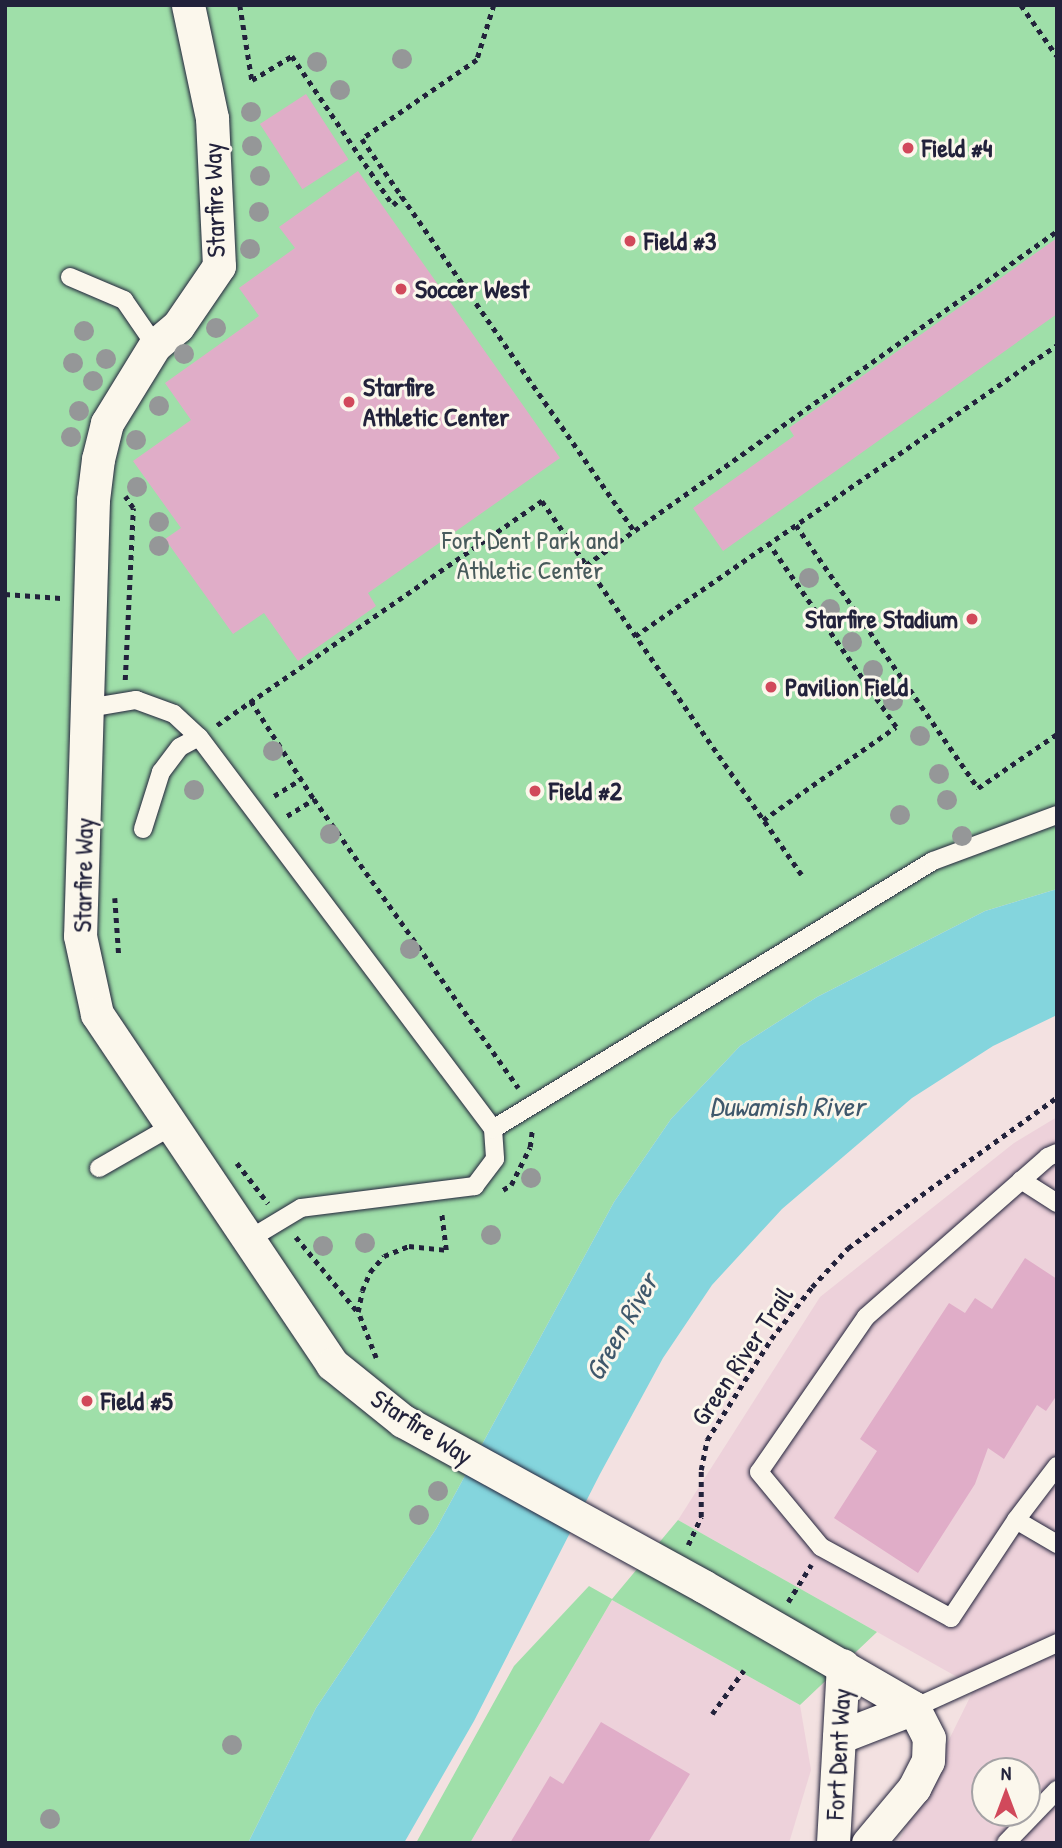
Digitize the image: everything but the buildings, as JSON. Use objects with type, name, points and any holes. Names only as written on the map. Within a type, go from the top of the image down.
[{"type":"street","name":"Starfire Way","points":[[188,5],[212,118],[219,266],[178,326],[155,345],[107,423],[98,459],[92,527],[80,936],[97,1014],[332,1364],[403,1421],[838,1662]]},
{"type":"street","points":[[838,1662],[915,1708]]},
{"type":"street","name":"Fort Dent Way","points":[[832,1843],[839,1737],[838,1662]]},
{"type":"street","points":[[839,1737],[915,1708]]},
{"type":"street","name":"Fort Dent Way","points":[[868,1843],[914,1788],[928,1761],[929,1738],[915,1708]]},
{"type":"lane","points":[[70,276],[124,300],[155,345]]},
{"type":"lane","points":[[88,708],[136,700],[174,714],[199,737],[494,1129],[495,1159],[475,1186],[301,1208],[280,1218],[248,1240]]},
{"type":"lane","points":[[143,829],[161,772],[180,747],[199,737]]},
{"type":"lane","points":[[494,1129],[933,861],[1057,816]]},
{"type":"lane","points":[[99,1168],[172,1126]]},
{"type":"lane","points":[[1057,1153],[1048,1157],[1021,1180],[866,1317],[759,1472],[821,1547],[951,1618],[1016,1520],[1057,1466]]},
{"type":"lane","points":[[1021,1180],[1057,1203]]},
{"type":"lane","points":[[1016,1520],[1057,1544]]},
{"type":"lane","points":[[915,1708],[1057,1643]]},
{"type":"lane","points":[[1006,1843],[1057,1790]]},
{"type":"path","points":[[240,5],[252,80],[292,56],[393,205],[402,197]]},
{"type":"path","points":[[494,5],[477,60],[362,139],[634,531]]},
{"type":"path","points":[[1021,5],[1057,56]]},
{"type":"path","points":[[586,565],[1057,231]]},
{"type":"path","points":[[635,636],[1057,345]]},
{"type":"path","points":[[98,459],[133,508],[124,700]]},
{"type":"path","points":[[199,737],[542,501],[802,875]]},
{"type":"path","points":[[796,525],[978,788],[1057,734]]},
{"type":"path","points":[[763,820],[897,727],[769,544]]},
{"type":"path","points":[[274,796],[301,779]]},
{"type":"path","points":[[287,816],[314,799]]},
{"type":"path","points":[[114,893],[119,961]]},
{"type":"path","name":"Green River Trail","points":[[677,1545],[688,1545],[701,1517],[701,1470],[707,1440],[771,1339],[813,1287],[848,1248],[1057,1097]]},
{"type":"path","points":[[229,1152],[358,1311],[377,1361]]},
{"type":"path","points":[[358,1311],[370,1272],[384,1256],[409,1246],[446,1250],[428,1194]]},
{"type":"path","points":[[784,1609],[802,1583]]},
{"type":"path","points":[[712,1714],[744,1670]]},
{"type":"shaded area","points":[[1057,1117],[1057,1843],[898,1843],[975,1687],[678,1520],[820,1297],[1014,1143]]},
{"type":"shaded area","points":[[612,1600],[800,1705],[811,1770],[789,1843],[470,1843]]},
{"type":"green space","name":"Fort Dent Park and Athletic Center","points":[[5,5],[1057,5],[1057,889],[985,911],[817,997],[740,1046],[671,1119],[614,1202],[436,1529],[316,1708],[248,1843],[5,1843]]},
{"type":"green space","points":[[678,1520],[877,1632],[800,1705],[612,1600],[470,1843],[416,1843],[514,1666],[589,1586],[612,1599]]},
{"type":"water","name":"Duwamish River","points":[[1057,889],[1057,1015],[993,1046],[912,1098],[782,1209],[712,1285],[663,1358],[600,1474],[474,1721],[404,1843],[248,1843],[316,1708],[436,1529],[614,1202],[671,1119],[740,1046],[817,997],[985,911]]},
{"type":"place","name":"Field #4","points":[[908,148]]},
{"type":"place","name":"Field #3","points":[[630,241]]},
{"type":"place","name":"Soccer West","points":[[401,289]]},
{"type":"place","name":"Starfire Athletic Center","points":[[349,402]]},
{"type":"place","name":"Starfire Stadium","points":[[972,619]]},
{"type":"place","name":"Pavilion Field","points":[[771,687]]},
{"type":"place","name":"Field #2","points":[[535,791]]},
{"type":"place","name":"Field #5","points":[[87,1401]]},
{"type":"water label","name":"Green River","points":[[621,1327]]}]
